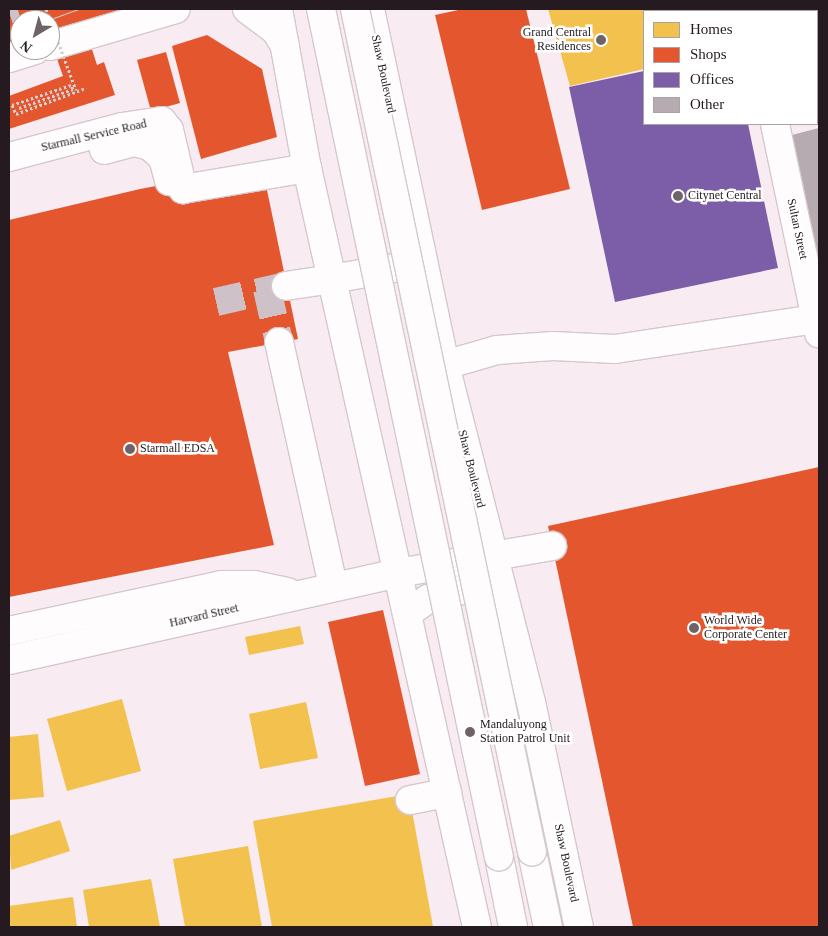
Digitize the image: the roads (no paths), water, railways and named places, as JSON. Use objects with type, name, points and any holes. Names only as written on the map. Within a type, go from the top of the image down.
[{"type":"main road","points":[[60,43],[176,9]]},
{"type":"main road","points":[[246,9],[276,32],[284,46]]},
{"type":"main road","points":[[278,9],[307,168],[477,927]]},
{"type":"main road","points":[[321,9],[513,927]]},
{"type":"main road","points":[[327,9],[382,270],[457,590]]},
{"type":"main road","name":"Shaw Boulevard","points":[[355,9],[548,927]]},
{"type":"main road","name":"Shaw Boulevard","points":[[370,9],[445,365],[531,702],[580,927]]},
{"type":"main road","name":"Starmall Service Road","points":[[9,157],[122,127],[162,121],[169,130],[183,189],[307,168]]},
{"type":"main road","name":"Sultan Street","points":[[775,125],[817,326]]},
{"type":"main road","points":[[9,176],[134,142],[150,146],[163,158],[176,197],[219,192],[240,180]]},
{"type":"main road","points":[[286,286],[423,262]]},
{"type":"main road","points":[[445,365],[497,350],[553,346],[615,349],[817,326]]},
{"type":"main road","points":[[279,342],[333,585]]},
{"type":"main road","name":"Harvard Street","points":[[9,660],[333,585],[540,549]]},
{"type":"main road","points":[[9,630],[221,586],[254,585],[296,594]]},
{"type":"main road","points":[[407,614],[428,599],[457,590],[478,589],[503,594]]},
{"type":"main road","points":[[410,800],[446,793]]},
{"type":"tunnel","points":[[9,12],[18,9]]},
{"type":"tunnel","points":[[216,302],[286,286]]},
{"type":"tunnel","points":[[267,289],[279,342]]},
{"type":"tram line","points":[[60,16],[79,9]]},
{"type":"place","name":"Grand Central Residences","points":[[601,40]]},
{"type":"place","name":"Citynet Central","points":[[678,196]]},
{"type":"place","name":"Starmall EDSA","points":[[130,449]]},
{"type":"place","name":"World Wide Corporate Center","points":[[694,628]]},
{"type":"place","name":"Mandaluyong Station Patrol Unit","points":[[470,732]]}]
